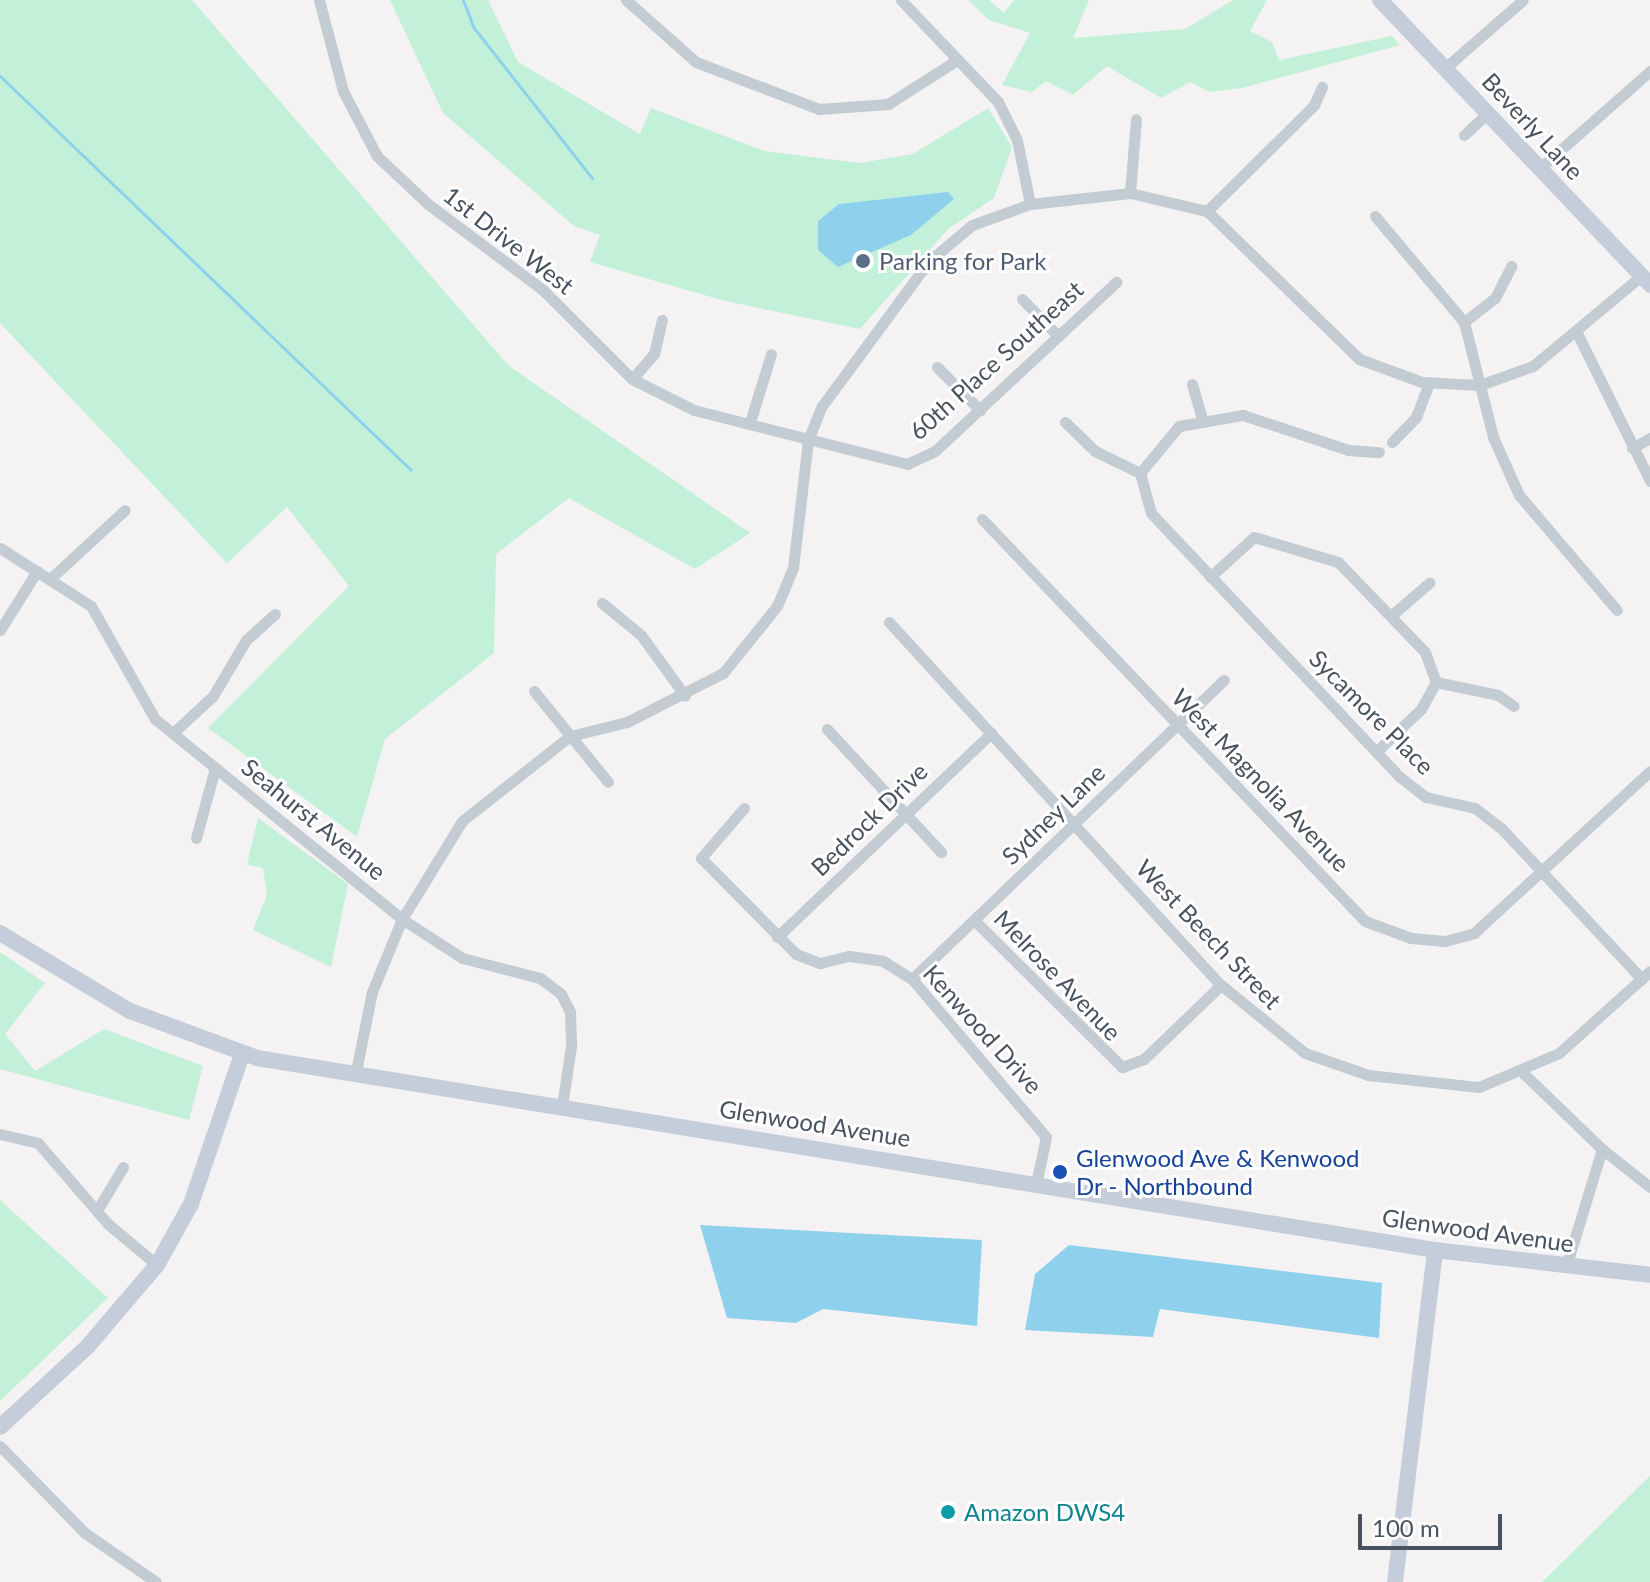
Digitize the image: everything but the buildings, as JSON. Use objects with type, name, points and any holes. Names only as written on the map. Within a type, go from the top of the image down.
[{"type":"street","name":"1st Drive West","points":[[319,0],[343,91],[377,156],[428,204],[543,290],[632,379],[694,410],[750,422],[808,440]]},
{"type":"street","points":[[626,0],[696,62],[819,109],[888,104],[957,60]]},
{"type":"street","points":[[901,0],[998,102],[1017,140],[1030,204]]},
{"type":"street","name":"Beverly Lane","points":[[1380,0],[1647,276]]},
{"type":"street","points":[[1445,68],[1523,0]]},
{"type":"street","points":[[1540,168],[1650,71]]},
{"type":"street","points":[[1207,211],[1314,105],[1322,87]]},
{"type":"street","points":[[1464,135],[1488,113]]},
{"type":"street","points":[[1130,193],[1136,119]]},
{"type":"street","points":[[355,1076],[372,992],[402,919],[462,821],[570,736],[627,722],[685,696],[723,673],[777,606],[795,555],[808,440],[841,375],[936,253],[972,225],[1030,204],[1130,193],[1207,211],[1359,359],[1429,383],[1480,385],[1533,366],[1578,335],[1647,276]]},
{"type":"street","points":[[1375,216],[1464,322],[1480,385],[1519,495],[1617,610]]},
{"type":"street","points":[[1464,322],[1495,298],[1511,266]]},
{"type":"street","name":"60th Place Southeast","points":[[808,440],[907,464],[935,451],[1116,282]]},
{"type":"street","points":[[1022,299],[1058,336]]},
{"type":"street","points":[[632,379],[654,354],[662,320]]},
{"type":"street","points":[[1578,335],[1650,481]]},
{"type":"street","points":[[750,422],[771,354]]},
{"type":"street","points":[[937,367],[980,410]]},
{"type":"street","points":[[1392,442],[1416,417],[1429,383]]},
{"type":"street","points":[[1192,384],[1202,419]]},
{"type":"street","points":[[1065,422],[1095,451],[1140,473],[1179,426],[1202,419],[1243,415],[1348,450],[1379,452]]},
{"type":"street","points":[[1632,448],[1650,438]]},
{"type":"street","name":"Sycamore Place","points":[[1140,473],[1151,513],[1377,751],[1426,797],[1475,808],[1543,870],[1646,975]]},
{"type":"street","points":[[51,578],[125,510]]},
{"type":"street","name":"West Magnolia Avenue","points":[[982,519],[1365,921],[1411,938],[1445,941],[1474,933],[1650,771]]},
{"type":"street","points":[[1210,577],[1254,537],[1338,562],[1393,614],[1425,652],[1436,682],[1421,709],[1377,751]]},
{"type":"street","name":"Seahurst Avenue","points":[[0,548],[91,606],[155,719],[402,919],[462,958],[540,978],[561,994],[570,1012],[571,1046],[562,1106]]},
{"type":"street","points":[[0,630],[37,571]]},
{"type":"street","points":[[1393,614],[1429,583]]},
{"type":"street","points":[[602,603],[641,635],[685,696]]},
{"type":"street","points":[[173,733],[213,696],[246,640],[275,614]]},
{"type":"street","name":"West Beech Street","points":[[889,622],[1221,985],[1305,1053],[1368,1075],[1479,1087],[1523,1073],[1581,1035],[1646,975]]},
{"type":"street","name":"Sydney Lane","points":[[912,979],[1224,680]]},
{"type":"street","points":[[1436,682],[1514,706]]},
{"type":"street","points":[[534,691],[608,782]]},
{"type":"street","points":[[827,729],[941,852]]},
{"type":"street","name":"Bedrock Drive","points":[[777,937],[991,733]]},
{"type":"street","points":[[196,838],[215,768]]},
{"type":"street","name":"Kenwood Drive","points":[[744,808],[701,858],[777,937],[820,963],[849,956],[883,961],[912,979],[1046,1137],[1036,1184]]},
{"type":"street","name":"Melrose Avenue","points":[[974,920],[1122,1067],[1144,1059],[1221,985]]},
{"type":"street","name":"Glenwood Avenue","points":[[0,933],[130,1011],[242,1054],[355,1076],[562,1106],[1435,1250],[1650,1275]]},
{"type":"street","points":[[0,1427],[88,1346],[157,1265],[191,1204],[242,1054]]},
{"type":"street","points":[[1523,1073],[1602,1149],[1650,1187]]},
{"type":"street","points":[[0,1134],[38,1143],[98,1209],[157,1265]]},
{"type":"street","points":[[1566,1267],[1602,1149]]},
{"type":"street","points":[[98,1209],[123,1167]]},
{"type":"street","points":[[1395,1582],[1435,1250]]},
{"type":"street","points":[[0,1446],[85,1533],[156,1582]]},
{"type":"green space","points":[[0,0],[192,0],[509,366],[750,533],[695,569],[569,498],[496,554],[494,653],[385,739],[357,837],[208,728],[349,586],[287,507],[227,563],[0,323]]},
{"type":"green space","points":[[390,0],[488,0],[518,62],[640,134],[651,108],[764,151],[860,163],[913,154],[988,108],[1012,147],[994,198],[948,229],[860,329],[725,301],[590,262],[600,235],[574,226],[443,113]]},
{"type":"green space","points":[[968,0],[989,0],[1004,13],[1014,0],[1089,0],[1073,38],[1185,29],[1233,0],[1267,0],[1250,31],[1272,42],[1279,60],[1392,36],[1400,45],[1242,88],[1210,92],[1190,82],[1161,98],[1107,66],[1073,95],[1046,81],[1032,92],[1002,85],[1030,33],[989,20]]},
{"type":"green space","points":[[258,818],[348,884],[331,967],[253,930],[267,895],[263,868],[247,865]]},
{"type":"green space","points":[[0,952],[45,983],[5,1034],[35,1071],[104,1029],[203,1066],[189,1120],[0,1069]]},
{"type":"green space","points":[[0,1200],[108,1298],[0,1401]]},
{"type":"green space","points":[[1650,1476],[1650,1582],[1542,1582],[1589,1536]]},
{"type":"water","points":[[948,192],[954,199],[911,235],[838,267],[818,250],[818,221],[839,204]]},
{"type":"water","points":[[700,1225],[982,1240],[977,1326],[823,1309],[796,1323],[727,1318]]},
{"type":"water","points":[[1069,1245],[1382,1283],[1379,1338],[1160,1309],[1153,1337],[1025,1330],[1035,1274]]},
{"type":"waterway","points":[[463,0],[474,28],[592,178]]},
{"type":"waterway","points":[[0,76],[411,470]]},
{"type":"place","name":"Parking for Park","points":[[863,261]]},
{"type":"place","name":"Glenwood Ave & Kenwood Dr - Northbound","points":[[1060,1172]]},
{"type":"place","name":"Amazon DWS4","points":[[948,1512]]}]
